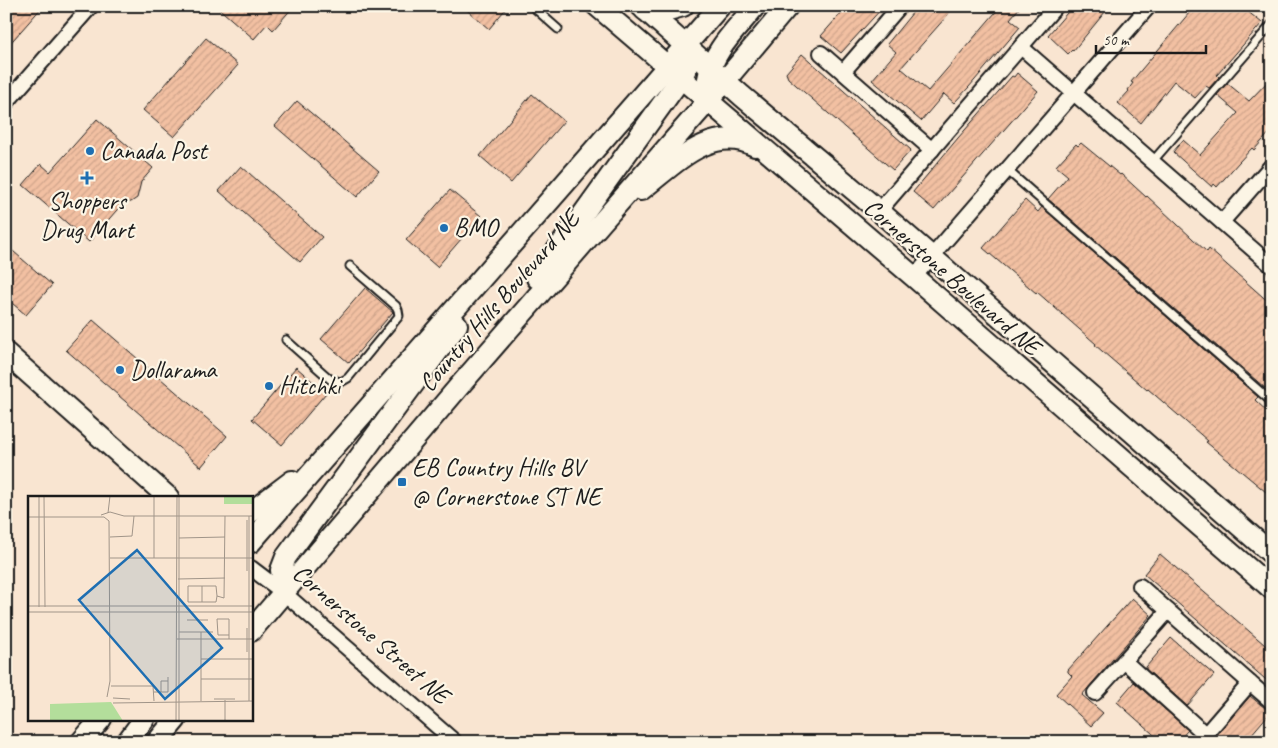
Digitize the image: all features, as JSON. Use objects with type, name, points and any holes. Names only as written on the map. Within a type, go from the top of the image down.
[{"type":"main road","name":"Cornerstone Boulevard NE","points":[[597,6],[914,277],[1272,589]]},
{"type":"main road","points":[[643,8],[666,11],[683,6]]},
{"type":"main road","points":[[462,383],[674,73],[689,59],[686,46],[720,6]]},
{"type":"main road","points":[[708,101],[710,68],[720,50],[755,6]]},
{"type":"main road","name":"Country Hills Boulevard NE","points":[[252,630],[462,383],[708,101],[788,6]]},
{"type":"main road","name":"Cornerstone Boulevard NE","points":[[643,8],[725,81],[931,256],[1272,554]]},
{"type":"main road","name":"Country Hills Boulevard NE","points":[[252,541],[498,260],[674,73]]},
{"type":"main road","points":[[600,223],[684,156],[713,141],[732,139],[746,142],[770,154]]},
{"type":"main road","points":[[284,593],[281,570],[286,557],[469,308],[498,260]]},
{"type":"main road","points":[[6,353],[167,496]]},
{"type":"main road","points":[[252,511],[314,463],[346,433]]},
{"type":"main road","points":[[81,742],[100,720]]},
{"type":"main road","points":[[127,742],[143,720]]},
{"type":"main road","points":[[157,742],[175,720]]},
{"type":"street","points":[[6,103],[91,6]]},
{"type":"street","points":[[843,72],[900,6]]},
{"type":"street","points":[[879,211],[1056,6]]},
{"type":"street","points":[[914,277],[1149,6]]},
{"type":"street","points":[[1021,47],[1272,266]]},
{"type":"street","points":[[821,54],[932,150]]},
{"type":"street","points":[[1222,222],[1272,165]]},
{"type":"street","name":"Cornerstone Street NE","points":[[252,569],[284,593],[455,742]]},
{"type":"street","points":[[1140,586],[1272,702]]},
{"type":"street","points":[[1094,693],[1168,611]]},
{"type":"street","points":[[1124,661],[1202,738],[1250,683]]},
{"type":"lane","points":[[532,6],[558,29]]},
{"type":"lane","points":[[1152,162],[1272,24]]},
{"type":"lane","points":[[1007,170],[1272,402]]},
{"type":"lane","points":[[286,340],[331,380],[341,382],[348,378],[399,316],[396,306],[350,266]]},
{"type":"building","points":[[6,6],[43,6],[6,48]]},
{"type":"building","points":[[216,6],[294,6],[273,30],[267,24],[254,39]]},
{"type":"building","points":[[462,6],[508,6],[489,29]]},
{"type":"building","points":[[849,6],[884,6],[841,53],[821,36]]},
{"type":"building","points":[[918,6],[954,6],[901,68],[928,91],[1001,6],[1021,6],[1010,19],[1020,27],[969,87],[954,103],[944,94],[921,121],[872,80],[896,52],[887,44]]},
{"type":"building","points":[[1073,6],[1110,6],[1073,51],[1068,54],[1048,35]]},
{"type":"building","points":[[1195,6],[1241,6],[1262,23],[1217,75],[1219,77],[1209,88],[1206,86],[1195,98],[1174,81],[1141,123],[1118,103],[1129,91],[1133,83],[1131,82]]},
{"type":"building","points":[[206,38],[238,65],[174,137],[143,110]]},
{"type":"building","points":[[802,54],[911,150],[893,170],[788,78],[786,73]]},
{"type":"building","points":[[1017,73],[1038,91],[934,210],[913,192],[1012,76],[1014,77]]},
{"type":"building","points":[[1272,77],[1272,130],[1254,150],[1252,148],[1217,187],[1214,184],[1212,187],[1173,152],[1183,140],[1200,155],[1238,113],[1217,95],[1227,83],[1249,101]]},
{"type":"building","points":[[532,94],[564,121],[511,183],[480,156]]},
{"type":"building","points":[[297,101],[379,171],[357,197],[275,126]]},
{"type":"building","name":"Shoppers Drug Mart","points":[[97,119],[153,168],[141,182],[137,198],[131,202],[123,203],[89,242],[23,185],[41,164],[50,172]]},
{"type":"building","points":[[1081,143],[1147,196],[1207,252],[1209,249],[1272,305],[1272,380],[1265,388],[1048,199],[1068,176],[1056,166],[1076,144],[1078,146]]},
{"type":"building","points":[[241,166],[322,237],[300,262],[219,191]]},
{"type":"building","name":"BMO","points":[[450,190],[481,216],[437,267],[406,240]]},
{"type":"building","points":[[1025,200],[1038,212],[1042,207],[1258,397],[1255,400],[1272,416],[1272,497],[1206,442],[1208,441],[1095,345],[1037,292],[983,248]]},
{"type":"building","points":[[6,245],[52,285],[26,315],[6,298]]},
{"type":"building","points":[[365,288],[393,312],[349,363],[321,339]]},
{"type":"building","name":"Dollarama","points":[[93,320],[227,436],[201,467],[66,350]]},
{"type":"building","points":[[296,367],[326,393],[282,445],[252,419]]},
{"type":"building","points":[[1160,554],[1272,651],[1272,685],[1144,574]]},
{"type":"building","points":[[1132,598],[1151,615],[1082,695],[1103,713],[1091,726],[1056,694],[1072,676],[1068,670]]},
{"type":"building","points":[[1171,638],[1214,675],[1187,706],[1146,669]]},
{"type":"building","points":[[1134,682],[1188,730],[1177,742],[1162,742],[1117,702]]},
{"type":"building","points":[[1250,696],[1270,712],[1268,715],[1245,742],[1211,742]]},
{"type":"place","name":"Canada Post","points":[[90,151]]},
{"type":"place","name":"Shoppers Drug Mart","points":[[87,178]]},
{"type":"place","name":"BMO","points":[[444,228]]},
{"type":"place","name":"Dollarama","points":[[120,370]]},
{"type":"place","name":"Hitchki","points":[[269,386]]},
{"type":"place","name":"EB Country Hills BV @ Cornerstone ST NE","points":[[402,482]]}]
